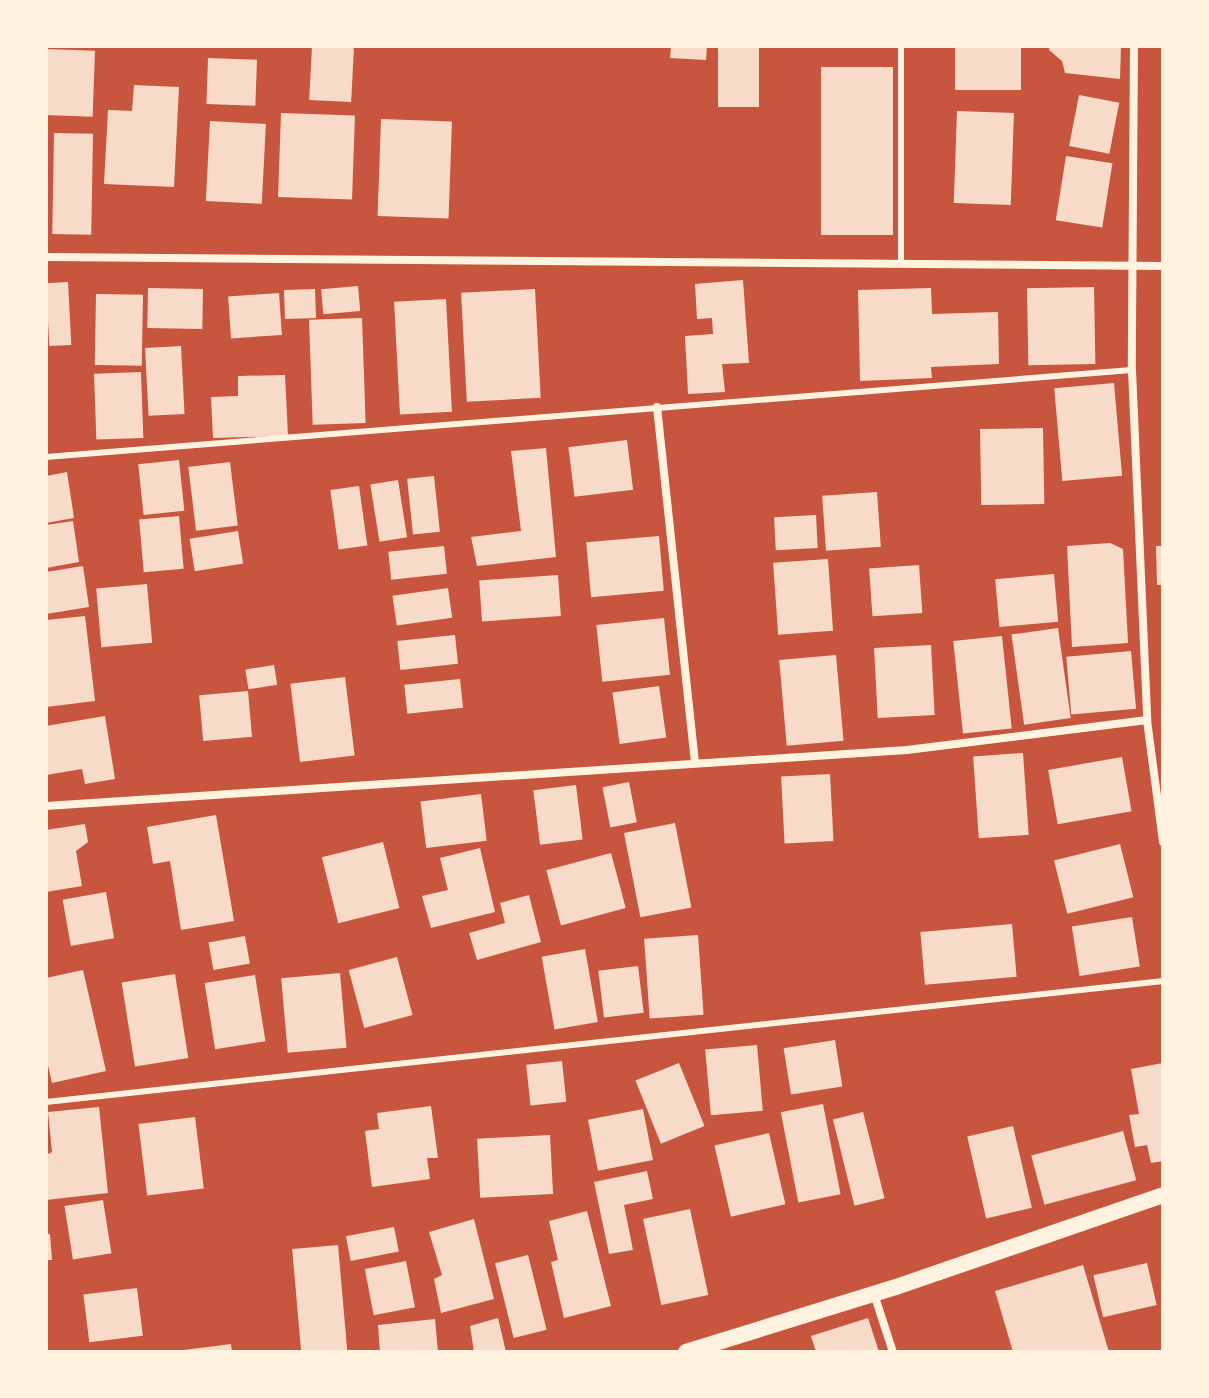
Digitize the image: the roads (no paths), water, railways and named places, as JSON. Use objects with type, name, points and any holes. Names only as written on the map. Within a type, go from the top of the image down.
[{"type":"main road","points":[[686,1352],[874,1294],[1163,1195]]},
{"type":"street","points":[[1134,46],[1132,370],[1147,720],[1163,842]]},
{"type":"street","points":[[46,257],[1163,266]]},
{"type":"street","points":[[657,407],[695,763]]},
{"type":"street","points":[[46,806],[907,750],[1147,720]]},
{"type":"street","points":[[874,1294],[893,1352]]},
{"type":"lane","points":[[901,46],[901,263]]},
{"type":"lane","points":[[46,457],[1132,370]]},
{"type":"lane","points":[[46,1102],[1163,981]]}]
